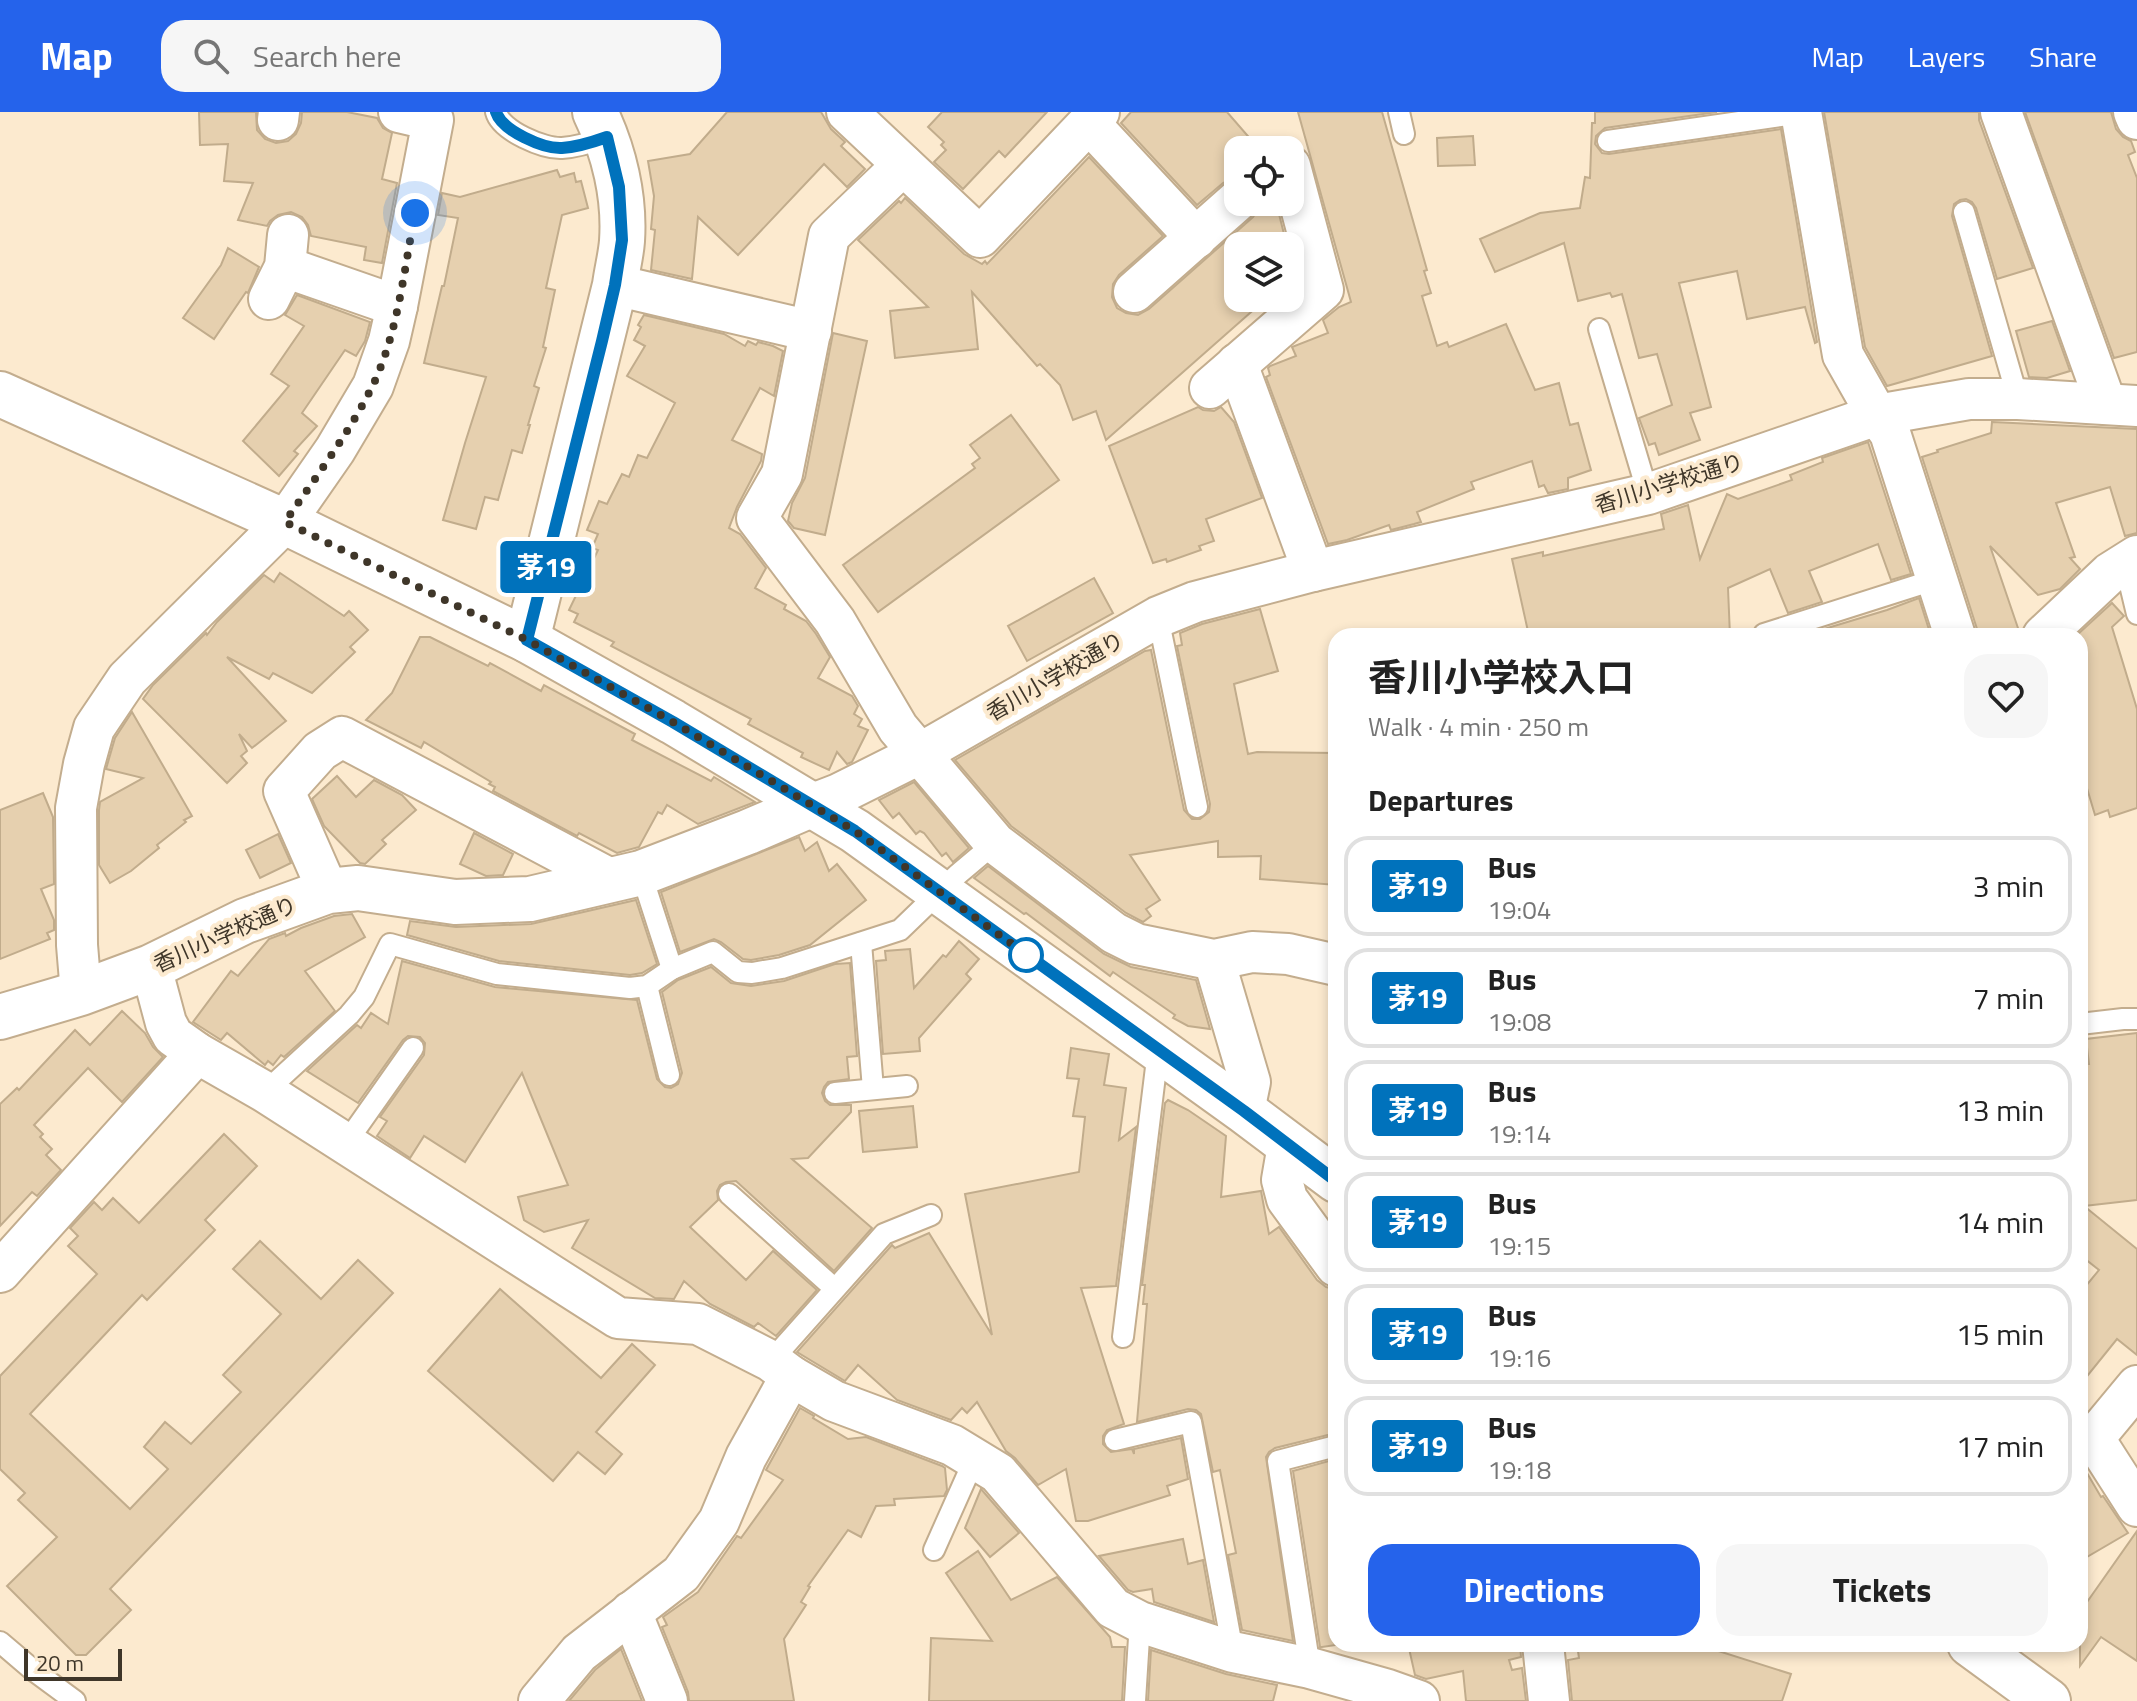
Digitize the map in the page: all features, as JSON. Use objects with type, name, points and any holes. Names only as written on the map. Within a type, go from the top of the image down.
[{"type":"street","points":[[81,993],[77,945],[76,808],[94,728],[127,679],[285,522],[335,450],[373,386],[397,306],[433,120],[399,112]]},
{"type":"street","points":[[847,112],[980,237],[1082,120],[1196,238]]},
{"type":"street","points":[[2001,112],[2122,405]]},
{"type":"street","points":[[2134,112],[2137,119]]},
{"type":"street","points":[[1801,113],[1843,355],[1890,433],[1952,628]]},
{"type":"street","points":[[527,640],[615,285],[622,240],[619,187],[601,125]]},
{"type":"street","points":[[903,165],[829,236],[782,474],[757,518],[835,621],[898,728],[995,843],[1114,933],[1136,944],[1214,960],[1252,952],[1288,954],[1328,963]]},
{"type":"street","points":[[1134,292],[1224,213]]},
{"type":"street","points":[[1303,216],[1323,290],[1224,376],[1313,571]]},
{"type":"street","points":[[281,267],[397,306]]},
{"type":"street","points":[[615,285],[811,331]]},
{"type":"street","points":[[0,394],[285,522],[527,640],[813,804],[940,891],[1328,1174]]},
{"type":"street","name":"香川小学校通り","points":[[0,1017],[81,993],[151,967],[245,921],[328,891],[358,888],[455,902],[530,899],[626,876],[748,832],[839,794],[919,754],[1158,617],[1195,602],[1313,571],[1648,494],[1877,415],[1969,399],[2122,405]]},
{"type":"street","points":[[2052,628],[2110,573],[2131,560]]},
{"type":"street","points":[[328,891],[284,791],[320,751],[342,737],[626,876]]},
{"type":"street","points":[[1214,960],[1250,1082],[1244,1111]]},
{"type":"street","points":[[151,967],[166,1023],[173,1036],[618,1318],[698,1324],[834,1401],[952,1445],[998,1473],[1113,1608],[1140,1622],[1233,1652],[1310,1668],[1419,1701]]},
{"type":"street","points":[[0,1272],[197,1053]]},
{"type":"street","points":[[1288,1145],[1282,1180],[1287,1199],[1328,1255]]},
{"type":"street","points":[[539,1701],[579,1653],[681,1574],[719,1521],[781,1369]]},
{"type":"street","points":[[2132,1486],[2098,1445],[2089,1426],[2137,1386]]},
{"type":"street","points":[[631,1612],[667,1701]]},
{"type":"street","points":[[1544,1652],[1549,1701]]},
{"type":"street","points":[[1981,1652],[2048,1701]]},
{"type":"lane","points":[[496,112],[499,121],[520,136],[558,148],[586,144],[601,125]]},
{"type":"lane","points":[[1399,112],[1404,134]]},
{"type":"lane","points":[[1608,141],[1801,113]]},
{"type":"lane","points":[[1964,212],[2018,399]]},
{"type":"lane","points":[[1599,329],[1648,494]]},
{"type":"lane","points":[[2131,560],[2137,614]]},
{"type":"lane","points":[[1783,628],[1937,579]]},
{"type":"lane","points":[[1158,617],[1197,807]]},
{"type":"lane","points":[[265,1092],[349,1015],[364,997],[390,944],[497,974],[630,988],[647,986],[672,969],[713,952],[738,972],[782,968],[900,930],[995,843]]},
{"type":"lane","points":[[626,876],[672,969]]},
{"type":"lane","points":[[861,943],[873,1089]]},
{"type":"lane","points":[[647,986],[669,1075]]},
{"type":"lane","points":[[2088,1023],[2137,1019]]},
{"type":"lane","points":[[346,1143],[413,1048]]},
{"type":"lane","points":[[1123,1337],[1158,1051]]},
{"type":"lane","points":[[835,1093],[907,1086]]},
{"type":"lane","points":[[729,1194],[834,1288]]},
{"type":"lane","points":[[781,1369],[834,1288],[884,1234],[931,1215]]},
{"type":"lane","points":[[1115,1440],[1191,1422],[1233,1652]]},
{"type":"lane","points":[[1310,1668],[1278,1461],[1328,1448]]},
{"type":"lane","points":[[934,1550],[975,1458]]},
{"type":"lane","points":[[1135,1701],[1140,1622]]},
{"type":"lane","points":[[0,1642],[75,1701]]},
{"type":"building","points":[[199,112],[256,112],[257,130],[265,139],[276,143],[288,141],[296,134],[302,112],[347,112],[377,118],[383,128],[392,133],[382,179],[397,183],[382,263],[364,260],[366,247],[311,236],[302,217],[291,212],[278,215],[267,226],[238,220],[253,183],[224,181],[228,144],[200,145]]},
{"type":"building","points":[[727,112],[821,112],[831,129],[845,142],[841,146],[865,169],[847,187],[824,164],[738,255],[698,217],[692,279],[651,270],[655,230],[651,229],[654,196],[648,161],[690,154]]},
{"type":"building","points":[[942,112],[1047,112],[1005,157],[999,151],[963,189],[934,162],[946,150],[941,145],[944,142],[928,127]]},
{"type":"building","points":[[1131,112],[1227,112],[1248,136],[1224,136],[1224,182],[1197,205],[1121,123]]},
{"type":"building","points":[[1298,112],[1382,112],[1427,270],[1424,271],[1431,293],[1422,296],[1437,346],[1447,342],[1449,347],[1506,324],[1535,390],[1559,383],[1570,425],[1578,423],[1591,470],[1568,478],[1568,489],[1548,493],[1544,485],[1539,487],[1532,461],[1471,482],[1474,489],[1417,512],[1421,522],[1391,530],[1389,525],[1328,544],[1266,377],[1270,375],[1270,366],[1296,356],[1292,347],[1328,333],[1323,320],[1351,302]]},
{"type":"building","points":[[1595,112],[1717,112],[1605,128],[1596,136],[1595,144],[1602,153],[1609,154],[1781,129],[1817,342],[1805,307],[1747,319],[1737,271],[1679,283],[1711,407],[1690,413],[1700,440],[1659,455],[1655,443],[1649,445],[1639,418],[1672,405],[1657,354],[1639,358],[1622,294],[1612,297],[1610,293],[1578,301],[1564,243],[1495,272],[1480,239],[1540,213],[1580,208],[1585,177],[1590,178]]},
{"type":"building","points":[[1824,112],[1979,112],[1979,120],[2033,268],[1997,279],[1976,208],[1966,199],[1954,204],[1952,216],[1992,356],[1887,386],[1865,347]]},
{"type":"building","points":[[2025,112],[2111,112],[2116,129],[2131,141],[2135,152],[2128,155],[2137,178],[2137,352],[2114,358]]},
{"type":"building","points":[[1473,136],[1475,165],[1438,166],[1437,138]]},
{"type":"building","points":[[1089,157],[1163,236],[1113,284],[1112,297],[1117,308],[1138,315],[1149,309],[1224,243],[1224,312],[1251,312],[1106,440],[1096,411],[1073,420],[1060,385],[1040,364],[1037,366],[972,292],[978,349],[895,358],[890,311],[928,307],[858,240],[905,198],[964,254],[987,264]]},
{"type":"building","points":[[557,170],[560,177],[574,173],[576,182],[581,181],[588,208],[562,215],[546,288],[555,290],[543,347],[546,348],[534,386],[539,388],[522,453],[512,450],[498,500],[485,497],[476,529],[443,520],[486,377],[424,363],[458,218],[438,215],[442,193],[460,197]]},
{"type":"building","points":[[1254,216],[1280,216],[1284,232],[1236,232]]},
{"type":"building","points":[[228,248],[259,267],[248,293],[214,339],[183,318],[221,265]]},
{"type":"building","points":[[297,295],[370,322],[365,341],[356,356],[345,350],[302,413],[317,426],[294,451],[298,454],[279,476],[243,441],[289,386],[271,374],[304,326],[285,315]]},
{"type":"building","points":[[644,315],[724,334],[745,346],[748,341],[756,345],[758,342],[783,351],[774,396],[760,388],[732,440],[762,454],[729,528],[740,534],[766,568],[755,588],[786,605],[784,609],[806,621],[830,657],[818,678],[852,696],[858,706],[854,714],[862,719],[858,726],[868,730],[852,762],[847,764],[837,752],[829,770],[801,757],[803,753],[748,724],[751,719],[611,646],[614,642],[574,622],[578,614],[569,610],[598,550],[592,548],[598,534],[587,530],[599,501],[607,504],[622,474],[629,477],[638,455],[647,458],[675,403],[627,376],[645,346],[634,340]]},
{"type":"building","points":[[2052,321],[2070,371],[2047,378],[2029,377],[2016,331]]},
{"type":"building","points":[[833,333],[867,341],[825,535],[794,528],[788,521],[792,503],[805,478]]},
{"type":"building","points":[[1198,407],[1214,411],[1221,407],[1234,422],[1262,498],[1206,519],[1214,541],[1199,546],[1201,550],[1167,562],[1166,559],[1153,563],[1109,446]]},
{"type":"building","points":[[1011,415],[1059,480],[878,612],[843,565],[975,468],[972,464],[980,458],[970,445]]},
{"type":"building","points":[[1992,422],[2137,429],[2137,533],[2125,536],[2110,487],[2056,503],[2075,557],[2070,558],[2080,569],[2060,589],[2038,595],[1990,546],[2018,628],[1977,628],[1922,457],[1991,433]]},
{"type":"building","points":[[1868,442],[1911,574],[1891,580],[1878,544],[1809,571],[1822,602],[1788,613],[1770,569],[1728,588],[1730,628],[1527,628],[1512,559],[1543,552],[1543,556],[1664,529],[1661,514],[1688,505],[1700,559],[1727,494],[1738,499],[1792,480],[1790,475],[1823,462],[1822,458]]},
{"type":"building","points":[[280,573],[344,616],[349,611],[368,630],[350,647],[355,652],[312,693],[273,673],[269,679],[227,657],[286,721],[252,748],[239,734],[247,751],[241,756],[247,763],[227,783],[143,699],[153,685],[207,635],[264,575],[274,582]]},
{"type":"building","points":[[1094,578],[1113,613],[1027,661],[1008,626]]},
{"type":"building","points":[[1919,598],[1928,628],[1827,628]]},
{"type":"building","points":[[2112,603],[2124,616],[2112,627],[2137,709],[2137,808],[2110,817],[2108,810],[2095,815],[2088,792],[2088,628],[2085,628]]},
{"type":"building","points":[[1260,609],[1278,671],[1234,684],[1248,754],[1328,753],[1328,884],[1260,879],[1261,856],[1218,857],[1218,841],[1130,855],[1160,900],[1146,909],[1151,916],[1143,922],[1126,913],[1011,826],[955,760],[1151,650],[1184,810],[1192,819],[1200,819],[1209,812],[1210,804],[1177,646],[1182,645],[1180,633]]},
{"type":"building","points":[[420,637],[430,637],[488,666],[490,663],[541,691],[544,685],[635,734],[632,740],[711,781],[714,777],[755,802],[698,824],[667,805],[662,814],[658,812],[639,847],[617,853],[579,833],[577,836],[493,791],[495,787],[489,784],[491,782],[424,742],[421,748],[366,720],[392,693]]},
{"type":"building","points":[[132,712],[192,816],[131,871],[110,883],[99,865],[100,802],[143,778],[106,769],[115,738]]},
{"type":"building","points":[[337,776],[356,797],[374,780],[402,795],[416,810],[382,840],[386,844],[365,864],[360,863],[324,826],[312,799]]},
{"type":"building","points":[[914,782],[969,848],[953,862],[946,853],[942,856],[924,833],[920,831],[916,834],[899,813],[893,818],[879,800]]},
{"type":"building","points":[[43,793],[53,817],[54,884],[41,889],[54,920],[54,930],[47,933],[50,939],[0,959],[0,810]]},
{"type":"building","points":[[474,833],[513,854],[503,875],[486,876],[460,864]]},
{"type":"building","points":[[278,834],[291,863],[260,878],[246,850]]},
{"type":"building","points":[[799,837],[805,851],[817,842],[829,871],[837,864],[866,900],[810,945],[779,955],[743,959],[714,939],[680,952],[661,892]]},
{"type":"building","points":[[988,866],[1104,954],[1131,967],[1196,980],[1210,1029],[1188,1026],[1173,1018],[1175,1015],[1113,972],[1110,976],[974,878]]},
{"type":"building","points":[[636,900],[657,964],[642,973],[630,975],[499,961],[407,935],[410,921],[456,927],[531,924]]},
{"type":"building","points":[[352,914],[365,937],[305,971],[335,1011],[273,1065],[268,1061],[265,1065],[227,1033],[221,1040],[193,1022],[231,971],[238,976],[269,939],[285,933],[286,936],[334,916]]},
{"type":"building","points":[[959,941],[979,959],[966,974],[971,979],[919,1038],[920,1051],[883,1054],[876,961],[886,960],[885,951],[910,949],[914,988]]},
{"type":"building","points":[[402,961],[495,987],[637,1000],[657,1079],[665,1087],[671,1088],[678,1084],[682,1073],[662,992],[678,980],[711,967],[731,983],[751,986],[784,981],[835,964],[850,963],[857,1056],[847,1057],[849,1079],[828,1082],[822,1093],[830,1105],[851,1105],[851,1112],[808,1158],[792,1159],[872,1228],[834,1271],[736,1181],[726,1182],[717,1191],[718,1200],[690,1227],[746,1280],[773,1251],[817,1290],[776,1336],[758,1323],[754,1327],[710,1304],[684,1281],[674,1299],[655,1298],[572,1248],[588,1220],[544,1232],[524,1220],[518,1197],[568,1185],[522,1073],[465,1162],[424,1136],[410,1158],[377,1136],[387,1121],[380,1117],[424,1055],[425,1043],[420,1037],[408,1036],[403,1040],[358,1103],[307,1071],[357,1025],[361,1028],[371,1013],[388,1024]]},
{"type":"building","points":[[122,1011],[145,1033],[163,1057],[122,1102],[88,1068],[34,1125],[52,1149],[46,1155],[61,1170],[37,1196],[32,1192],[0,1226],[0,1104],[17,1088],[19,1090],[75,1030],[90,1045]]},
{"type":"building","points":[[2137,1033],[2137,1200],[2088,1206],[2088,1039]]},
{"type":"building","points":[[1071,1048],[1109,1054],[1104,1085],[1126,1088],[1119,1140],[1136,1127],[1116,1286],[1081,1288],[1124,1424],[1107,1430],[1103,1444],[1111,1452],[1132,1449],[1134,1454],[1134,1449],[1181,1438],[1188,1479],[1167,1486],[1170,1495],[1088,1521],[1076,1521],[1066,1469],[1038,1485],[1006,1451],[977,1402],[967,1413],[962,1408],[951,1420],[897,1400],[858,1365],[845,1381],[797,1352],[892,1245],[895,1248],[929,1233],[992,1335],[965,1194],[1079,1172],[1085,1117],[1073,1116],[1079,1079],[1067,1078]]},
{"type":"building","points":[[1168,1100],[1188,1110],[1226,1136],[1221,1197],[1261,1191],[1269,1234],[1279,1227],[1317,1280],[1328,1287],[1328,1435],[1275,1448],[1266,1457],[1293,1641],[1242,1630],[1228,1555],[1236,1553],[1220,1470],[1213,1472],[1201,1414],[1188,1409],[1137,1422],[1147,1304],[1143,1304],[1145,1285],[1142,1285],[1165,1103]]},
{"type":"building","points":[[913,1106],[917,1147],[863,1152],[859,1111]]},
{"type":"building","points":[[224,1134],[257,1166],[205,1220],[215,1230],[147,1300],[142,1295],[30,1414],[130,1509],[168,1469],[144,1447],[165,1422],[191,1444],[241,1392],[223,1375],[281,1314],[233,1269],[260,1241],[321,1299],[358,1260],[393,1293],[110,1589],[131,1610],[86,1655],[76,1655],[7,1586],[57,1537],[18,1500],[25,1493],[0,1469],[0,1376],[97,1274],[68,1246],[78,1236],[70,1228],[94,1202],[102,1210],[113,1198],[139,1223]]},
{"type":"building","points":[[2088,1209],[2137,1249],[2137,1355],[2117,1339],[2088,1375],[2088,1283],[2099,1270],[2088,1261]]},
{"type":"building","points":[[500,1289],[601,1378],[632,1344],[655,1365],[596,1432],[622,1454],[605,1474],[578,1452],[553,1481],[428,1371]]},
{"type":"building","points":[[800,1408],[848,1439],[866,1437],[942,1466],[945,1468],[947,1490],[944,1496],[894,1499],[895,1505],[876,1506],[861,1537],[848,1530],[808,1586],[801,1602],[806,1605],[784,1639],[794,1701],[689,1701],[662,1627],[667,1625],[663,1617],[698,1592],[737,1536],[741,1538],[783,1480],[766,1470]]},
{"type":"building","points":[[1328,1461],[1328,1646],[1320,1647],[1293,1471]]},
{"type":"building","points":[[2088,1475],[2101,1497],[2128,1533],[2088,1556]]},
{"type":"building","points":[[981,1489],[1019,1533],[990,1557],[965,1528]]},
{"type":"building","points":[[2137,1531],[2137,1661],[2101,1637],[2080,1666],[2080,1652],[2088,1652],[2088,1601]]},
{"type":"building","points":[[1183,1539],[1188,1564],[1203,1560],[1214,1622],[1154,1602],[1152,1589],[1128,1590],[1099,1556]]},
{"type":"building","points":[[978,1551],[1011,1600],[1057,1577],[1110,1637],[1112,1647],[1125,1647],[1122,1701],[929,1701],[931,1638],[992,1641],[946,1573]]},
{"type":"building","points":[[621,1649],[642,1701],[569,1701],[595,1670]]},
{"type":"building","points":[[1151,1650],[1226,1674],[1277,1685],[1273,1701],[1148,1701]]},
{"type":"building","points":[[1410,1652],[1521,1652],[1521,1657],[1509,1660],[1512,1670],[1522,1668],[1526,1701],[1466,1701],[1463,1671],[1426,1679],[1415,1675]]},
{"type":"building","points":[[1578,1652],[1721,1652],[1791,1674],[1782,1701],[1572,1701],[1568,1660],[1579,1658]]},
{"type":"bus line","name":"茅19","points":[[496,112],[499,121],[520,136],[558,148],[607,137],[619,187],[622,240],[615,285],[527,640],[673,722],[855,831],[1328,1175]]},
{"type":"route","points":[[415,213],[389,341],[373,386],[335,450],[285,522],[527,640],[673,722],[855,831],[1037,962],[1026,955]]}]
